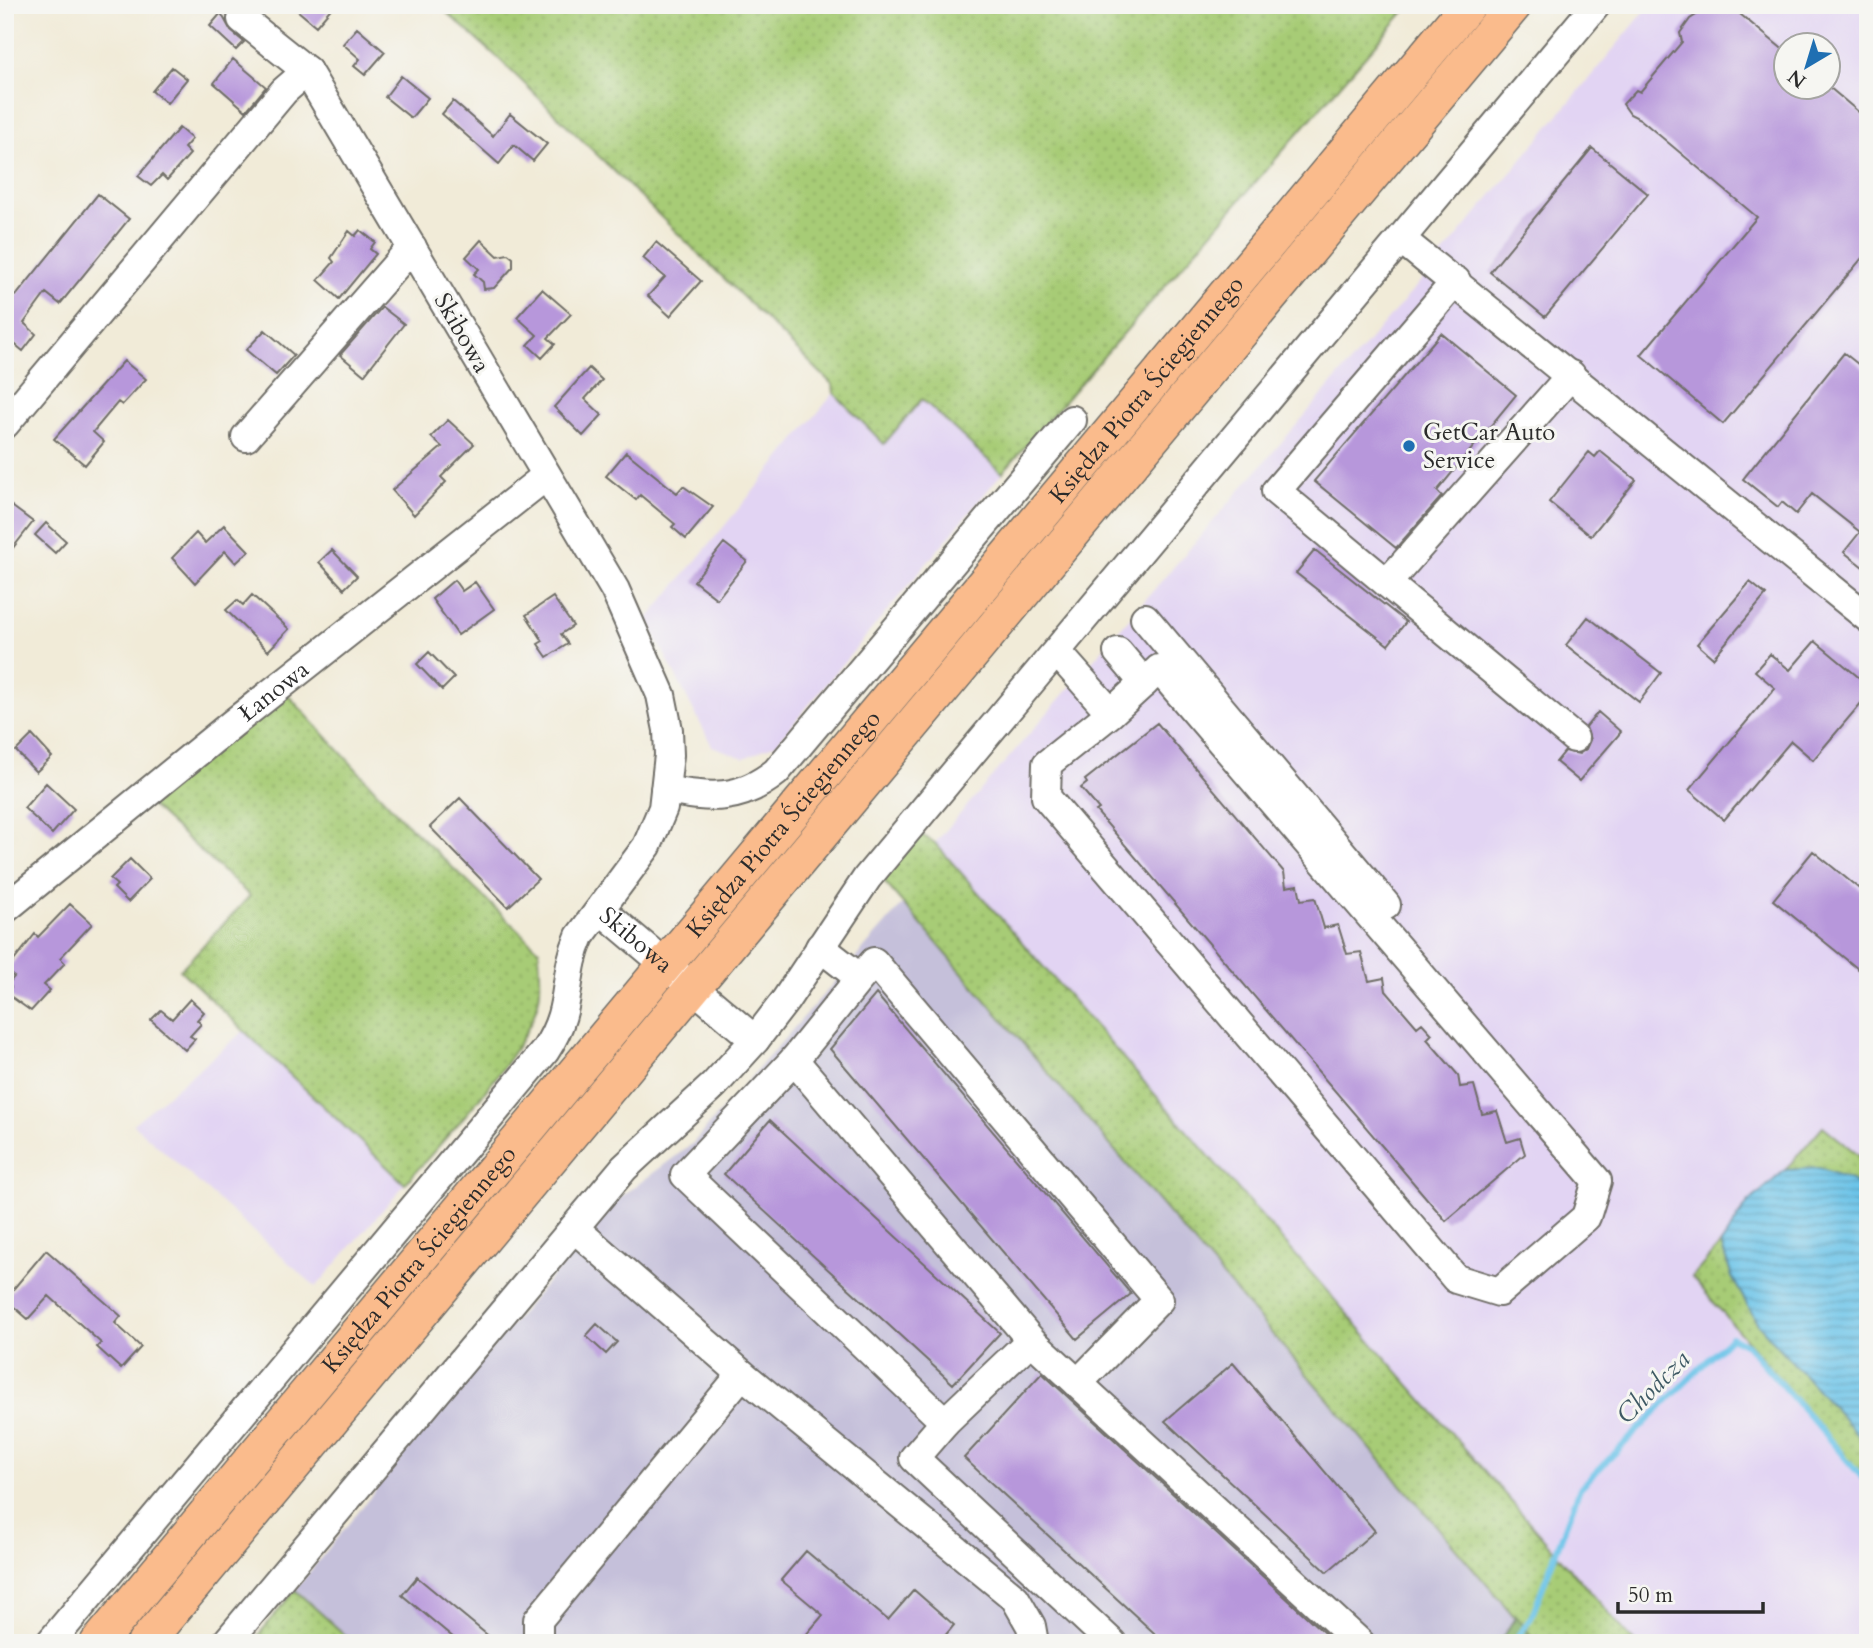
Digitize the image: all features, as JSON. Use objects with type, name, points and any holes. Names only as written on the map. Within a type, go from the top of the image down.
[{"type":"main road","name":"Księdza Piotra Ściegiennego","points":[[98,1643],[1468,5]]},
{"type":"main road","name":"Księdza Piotra Ściegiennego","points":[[145,1643],[1514,5]]},
{"type":"street","points":[[226,1643],[624,1168],[714,1085],[755,1040],[785,1001],[867,878],[1596,5]]},
{"type":"street","points":[[5,424],[284,91],[307,71],[242,19]]},
{"type":"street","name":"Skibowa","points":[[307,71],[615,590],[661,695],[668,730],[663,808],[647,846],[601,911],[755,1040]]},
{"type":"street","points":[[1402,240],[1868,618]]},
{"type":"street","points":[[246,437],[412,247]]},
{"type":"street","points":[[1455,281],[1276,492],[1574,738]]},
{"type":"street","points":[[1387,583],[1571,375]]},
{"type":"street","points":[[665,790],[725,796],[757,788],[776,772],[1072,419]]},
{"type":"street","name":"Łanowa","points":[[5,909],[232,724],[546,476]]},
{"type":"street","points":[[1115,583],[1520,1063]]},
{"type":"street","points":[[1145,618],[1152,676]]},
{"type":"street","points":[[1057,652],[1111,713]]},
{"type":"street","points":[[1118,652],[1152,676],[1597,1181],[1586,1217],[1499,1292],[1456,1279],[1046,797],[1048,764],[1152,676]]},
{"type":"street","points":[[50,1643],[545,1051],[563,1017],[574,948],[589,922],[601,911]]},
{"type":"street","points":[[820,947],[860,978]]},
{"type":"street","points":[[945,1422],[685,1175],[794,1060],[874,962],[1159,1300],[1078,1383]]},
{"type":"street","points":[[794,1060],[1031,1340],[1360,1643]]},
{"type":"street","points":[[574,1228],[742,1374],[1015,1598],[1031,1626],[1034,1643]]},
{"type":"street","points":[[1031,1340],[945,1422],[914,1458],[1112,1643]]},
{"type":"street","points":[[541,1643],[538,1640],[538,1620],[742,1374]]},
{"type":"shaded area","points":[[1650,5],[1868,5],[1868,1163],[1823,1126],[1785,1170],[1748,1203],[1721,1244],[1692,1277],[1868,1482],[1868,1643],[1635,1643],[935,843],[1414,289]]},
{"type":"shaded area","points":[[834,393],[884,444],[922,399],[1002,473],[777,743],[744,758],[712,746],[647,620]]},
{"type":"shaded area","points":[[903,904],[1516,1616],[1499,1643],[354,1643],[295,1590],[458,1388],[617,1200],[692,1144]]},
{"type":"shaded area","points":[[244,1031],[405,1184],[316,1287],[133,1124]]},
{"type":"green space","points":[[438,5],[1410,5],[1002,473],[922,399],[884,444],[834,393],[833,385],[497,57]]},
{"type":"green space","points":[[286,693],[406,823],[539,950],[539,998],[532,1020],[519,1044],[482,1095],[405,1184],[180,970],[250,896],[147,802]]},
{"type":"green space","points":[[920,834],[935,843],[1635,1643],[1537,1643],[882,879]]},
{"type":"green space","points":[[1823,1126],[1868,1163],[1868,1193],[1829,1172],[1785,1170]]},
{"type":"green space","points":[[1721,1244],[1732,1277],[1758,1324],[1868,1446],[1868,1482],[1692,1277]]},
{"type":"green space","points":[[295,1590],[354,1643],[252,1643]]},
{"type":"green space","points":[[1516,1616],[1537,1643],[1499,1643]]},
{"type":"water","points":[[1819,1168],[1849,1179],[1868,1193],[1868,1446],[1758,1324],[1732,1277],[1721,1244],[1748,1203],[1785,1170]]},
{"type":"building","points":[[291,5],[334,5],[316,26]]},
{"type":"building","points":[[1712,5],[1729,5],[1772,40],[1772,102],[1842,102],[1842,98],[1868,120],[1868,251],[1723,424],[1641,355],[1757,217],[1640,119],[1630,114],[1623,104],[1636,90],[1640,92],[1682,42],[1680,33],[1690,19]]},
{"type":"building","points":[[221,13],[231,31],[244,42],[236,50],[210,26]]},
{"type":"building","points":[[357,28],[385,52],[365,75],[354,66],[360,59],[343,44]]},
{"type":"building","points":[[233,59],[266,87],[246,111],[214,83]]},
{"type":"building","points":[[172,67],[187,79],[167,103],[152,91]]},
{"type":"building","points":[[401,76],[428,98],[411,118],[385,97]]},
{"type":"building","points":[[453,101],[493,136],[510,114],[547,144],[533,161],[514,145],[499,164],[442,114]]},
{"type":"building","points":[[179,128],[192,139],[184,148],[190,154],[167,180],[162,175],[151,186],[138,176]]},
{"type":"building","points":[[1592,148],[1648,194],[1545,317],[1490,272]]},
{"type":"building","points":[[98,194],[129,219],[60,304],[46,293],[24,323],[36,334],[23,351],[5,336],[5,288],[16,296]]},
{"type":"building","points":[[360,230],[375,242],[370,249],[376,254],[339,299],[318,280],[334,262],[331,258],[349,231],[355,236]]},
{"type":"building","points":[[481,240],[498,256],[508,254],[513,258],[513,267],[494,288],[484,289],[483,282],[474,274],[479,269],[466,257]]},
{"type":"building","points":[[656,242],[701,281],[670,316],[648,296],[665,277],[643,258]]},
{"type":"building","points":[[542,289],[571,314],[548,338],[555,344],[542,358],[528,345],[537,335],[517,317]]},
{"type":"building","points":[[382,307],[404,324],[364,375],[340,355]]},
{"type":"building","points":[[265,330],[294,355],[276,375],[246,350]]},
{"type":"building","name":"GetCar Auto Service","points":[[1441,333],[1516,395],[1437,491],[1442,496],[1396,548],[1314,481]]},
{"type":"building","points":[[1844,353],[1868,372],[1868,571],[1844,552],[1860,532],[1812,494],[1796,514],[1782,502],[1778,507],[1743,479]]},
{"type":"building","points":[[124,361],[146,379],[122,405],[118,402],[93,432],[104,442],[85,465],[54,439]]},
{"type":"building","points":[[589,368],[602,380],[585,399],[602,415],[583,436],[554,407]]},
{"type":"building","points":[[448,420],[474,444],[441,477],[446,482],[414,515],[392,490],[442,447],[431,437]]},
{"type":"building","points":[[1600,451],[1636,480],[1591,536],[1549,502],[1589,452],[1595,457]]},
{"type":"building","points":[[626,452],[677,493],[683,486],[713,507],[686,539],[672,527],[675,524],[640,495],[636,500],[606,476]]},
{"type":"building","points":[[5,501],[33,522],[5,558]]},
{"type":"building","points":[[46,523],[66,541],[55,553],[35,535]]},
{"type":"building","points":[[224,525],[249,551],[236,563],[225,551],[195,583],[172,558],[196,533],[205,543]]},
{"type":"building","points":[[724,543],[747,561],[717,599],[694,581]]},
{"type":"building","points":[[332,550],[357,576],[344,589],[319,562]]},
{"type":"building","points":[[1315,550],[1406,622],[1388,645],[1296,573]]},
{"type":"building","points":[[454,580],[462,591],[475,582],[494,609],[458,635],[432,599]]},
{"type":"building","points":[[1750,582],[1766,595],[1713,658],[1697,644]]},
{"type":"building","points":[[252,595],[289,629],[268,651],[226,610],[237,600],[243,605]]},
{"type":"building","points":[[553,597],[573,626],[561,634],[568,644],[547,657],[538,644],[543,641],[526,615]]},
{"type":"building","points":[[1588,617],[1661,673],[1639,702],[1566,645]]},
{"type":"building","points":[[1815,641],[1868,685],[1868,695],[1813,760],[1791,741],[1724,820],[1689,790],[1775,688],[1755,671],[1770,654],[1790,670]]},
{"type":"building","points":[[429,652],[454,678],[442,690],[417,664]]},
{"type":"building","points":[[1598,712],[1621,732],[1579,781],[1556,762],[1565,751],[1579,754],[1586,749],[1590,740],[1586,727]]},
{"type":"building","points":[[1157,723],[1284,872],[1286,887],[1298,885],[1301,900],[1315,898],[1324,928],[1338,925],[1347,954],[1361,952],[1369,981],[1384,978],[1386,991],[1417,1027],[1422,1023],[1432,1034],[1427,1039],[1458,1075],[1460,1087],[1474,1085],[1482,1114],[1497,1111],[1507,1142],[1520,1138],[1525,1154],[1446,1221],[1096,811],[1099,809],[1081,788],[1087,783],[1085,780]]},
{"type":"building","points":[[32,735],[52,757],[36,772],[16,751]]},
{"type":"building","points":[[46,783],[74,809],[52,834],[24,808]]},
{"type":"building","points":[[460,798],[538,879],[508,907],[430,827]]},
{"type":"building","points":[[1813,851],[1868,896],[1868,977],[1773,900]]},
{"type":"building","points":[[130,859],[150,879],[128,902],[114,888],[117,885],[110,879]]},
{"type":"building","points":[[70,904],[92,924],[60,958],[65,963],[44,985],[50,990],[31,1011],[6,993],[11,987],[8,984],[14,977],[6,971],[35,934],[38,937]]},
{"type":"building","points":[[876,994],[1131,1294],[1077,1339],[830,1049]]},
{"type":"building","points":[[190,999],[204,1012],[197,1020],[201,1024],[190,1036],[195,1039],[185,1050],[151,1020],[161,1010],[172,1019]]},
{"type":"building","points":[[770,1120],[1000,1333],[953,1384],[724,1174]]},
{"type":"building","points":[[46,1250],[121,1316],[115,1323],[141,1347],[121,1369],[97,1347],[101,1343],[49,1296],[28,1319],[5,1299]]},
{"type":"building","points":[[597,1324],[617,1342],[606,1354],[586,1336]]},
{"type":"building","points":[[1233,1363],[1375,1531],[1327,1572],[1165,1421]]},
{"type":"building","points":[[1042,1373],[1335,1643],[1165,1643],[964,1458]]},
{"type":"building","points":[[806,1551],[888,1620],[914,1590],[954,1625],[939,1643],[799,1643],[823,1615],[781,1580]]},
{"type":"building","points":[[417,1577],[497,1643],[460,1643],[402,1595]]},
{"type":"waterway","name":"Chodcza","points":[[1514,1643],[1531,1618],[1580,1488],[1731,1337],[1747,1345],[1868,1484]]},
{"type":"place","name":"GetCar Auto Service","points":[[1409,446]]}]
